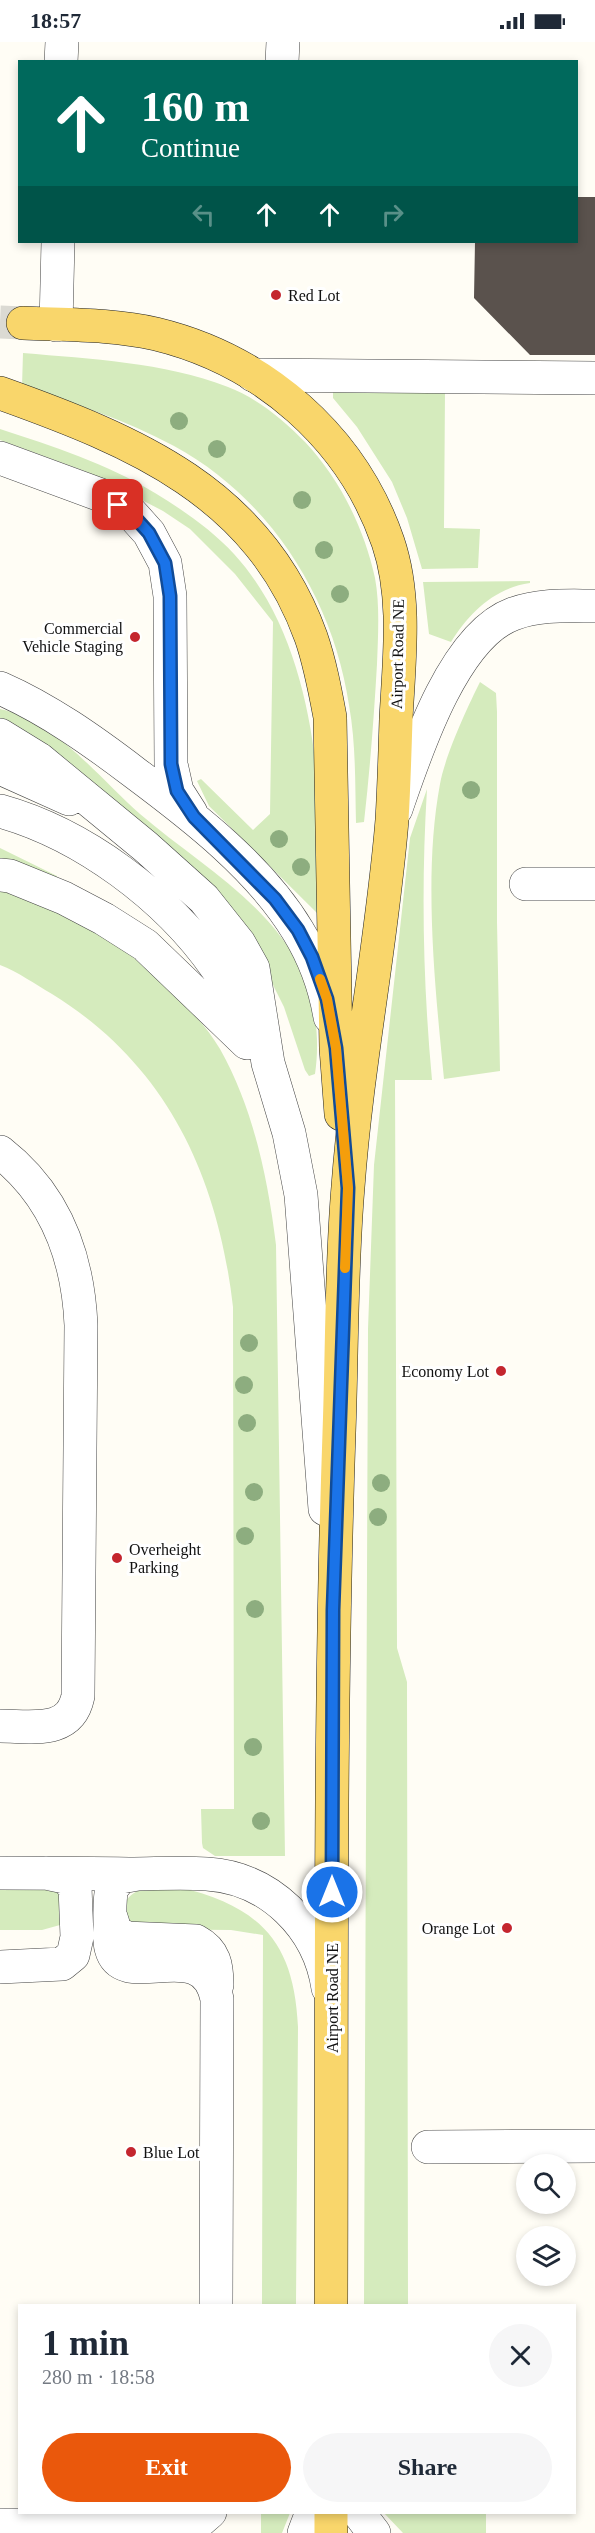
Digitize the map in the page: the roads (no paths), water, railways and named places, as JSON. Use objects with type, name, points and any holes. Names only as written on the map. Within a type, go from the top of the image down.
[{"type":"main road","name":"Airport Road NE","points":[[23,323],[112,327],[155,334],[198,347],[279,390],[313,419],[342,454],[369,499],[389,544],[399,596],[400,642],[391,822],[348,1188],[333,1610],[331,2304]]},
{"type":"main road","name":"Airport Road NE","points":[[0,393],[112,437],[160,460],[204,490],[240,522],[266,552],[291,592],[311,636],[322,673],[330,717],[336,1048],[348,1188]]},
{"type":"main road","points":[[331,2514],[331,2533]]},
{"type":"street","points":[[62,42],[62,60]]},
{"type":"street","points":[[282,42],[282,60]]},
{"type":"street","points":[[57,325],[58,243]]},
{"type":"street","points":[[253,375],[595,378]]},
{"type":"street","points":[[0,458],[106,497],[131,513],[149,533],[165,563],[170,596],[171,764],[177,791],[194,817]]},
{"type":"street","points":[[391,822],[423,732],[461,661],[490,627],[511,615],[530,609],[549,606],[595,606]]},
{"type":"street","points":[[0,688],[67,725],[194,817],[275,899],[298,930],[312,957],[327,999],[336,1048]]},
{"type":"street","points":[[0,735],[39,759],[111,820],[146,846],[204,899],[239,944],[253,968],[268,1063],[290,1133],[301,1195],[333,1610]]},
{"type":"street","points":[[0,768],[111,820]]},
{"type":"street","points":[[0,811],[49,828],[99,858],[125,874],[171,915],[217,967],[268,1063]]},
{"type":"street","points":[[0,875],[10,876],[64,898],[104,919],[145,945],[268,1063]]},
{"type":"street","points":[[526,884],[595,884]]},
{"type":"street","points":[[0,1152],[29,1179],[63,1232],[80,1300],[81,1325],[78,1696],[71,1715],[55,1725],[0,1726]]},
{"type":"street","points":[[0,1873],[138,1874]]},
{"type":"street","points":[[0,1967],[52,1965],[68,1960],[76,1947],[77,1896],[71,1881],[58,1874],[46,1873]]},
{"type":"street","points":[[216,2304],[217,1999],[209,1977],[196,1967],[135,1966],[119,1961],[111,1948],[110,1898],[115,1882],[128,1874],[209,1874],[228,1877],[269,1894],[288,1908],[304,1927],[318,1952],[327,1980],[332,2010]]},
{"type":"street","points":[[0,1946],[62,1943],[72,1934],[76,1927],[77,1917]]},
{"type":"street","points":[[428,2147],[595,2146]]},
{"type":"street","points":[[0,2525],[186,2526],[195,2525],[208,2514]]},
{"type":"street","points":[[304,2533],[311,2514]]},
{"type":"street","points":[[360,2514],[374,2533]]},
{"type":"tunnel","points":[[0,322],[23,323]]},
{"type":"place","name":"Red Lot","points":[[276,295]]},
{"type":"place","name":"Commercial Vehicle Staging","points":[[135,637]]},
{"type":"place","name":"Economy Lot","points":[[501,1371]]},
{"type":"place","name":"Overheight Parking","points":[[117,1558]]},
{"type":"place","name":"Orange Lot","points":[[507,1928]]},
{"type":"place","name":"Blue Lot","points":[[131,2152]]}]
